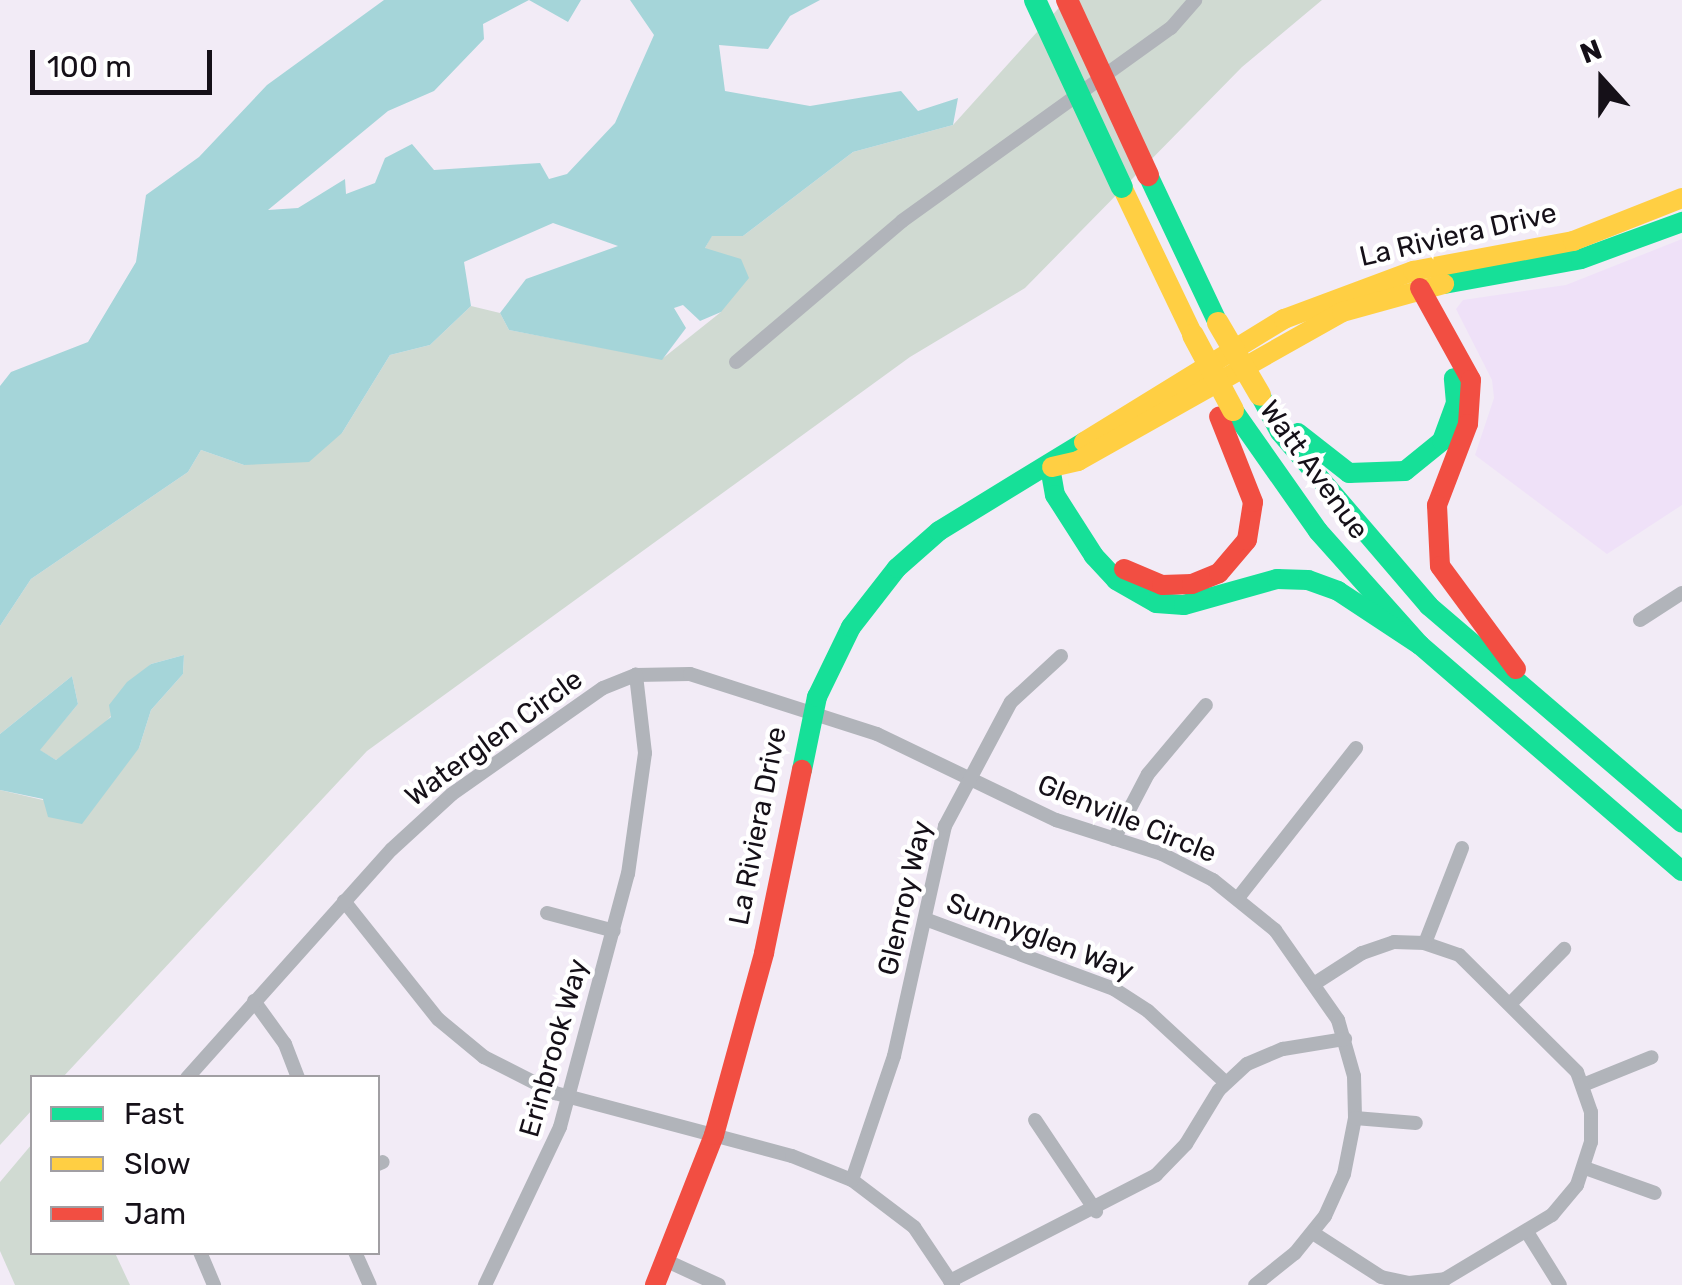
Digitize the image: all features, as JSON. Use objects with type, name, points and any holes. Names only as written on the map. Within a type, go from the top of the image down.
[{"type":"main road","points":[[1036,0],[1188,338],[1226,413],[1247,480],[1252,522],[1235,559],[1192,584],[1146,581],[1120,566],[1050,467]]},
{"type":"main road","name":"Watt Avenue","points":[[1067,0],[1218,323],[1280,432],[1389,564],[1509,680],[1551,710],[1682,824]]},
{"type":"main road","name":"La Riviera Drive","points":[[1050,467],[1078,460],[1342,312],[1420,288],[1614,249],[1681,206]]},
{"type":"main road","name":"La Riviera Drive","points":[[655,1285],[714,1135],[764,954],[812,712],[841,643],[897,568],[939,532],[1050,467],[1202,366],[1337,295],[1423,269],[1572,241],[1681,206]]},
{"type":"main road","points":[[1260,395],[1312,449],[1349,474],[1405,472],[1427,458],[1451,424],[1455,382],[1420,288]]},
{"type":"main road","points":[[1420,288],[1434,304],[1470,380],[1468,424],[1437,504],[1440,566],[1470,614],[1551,710]]},
{"type":"main road","name":"Watt Avenue","points":[[1226,413],[1318,532],[1420,645],[1682,871]]},
{"type":"main road","points":[[1050,467],[1055,495],[1094,556],[1116,580],[1156,604],[1184,604],[1277,580],[1308,580],[1338,592],[1420,645]]},
{"type":"street","points":[[736,362],[915,211],[1170,28],[1196,0]]},
{"type":"street","points":[[1640,620],[1682,593]]},
{"type":"street","name":"Glenroy Way","points":[[852,1180],[894,1056],[944,826],[968,777],[1022,687],[1061,656]]},
{"type":"street","name":"Waterglen Circle","points":[[190,1075],[344,901],[474,777],[603,688],[636,675],[690,674],[812,712]]},
{"type":"street","name":"Erinbrook Way","points":[[485,1285],[551,1150],[614,931],[644,780],[636,675]]},
{"type":"street","points":[[1114,840],[1148,774],[1206,704]]},
{"type":"street","name":"Glenville Circle","points":[[812,712],[1114,840],[1182,864],[1238,898],[1317,982],[1345,1039],[1355,1118],[1344,1174],[1313,1233],[1255,1285]]},
{"type":"street","points":[[1238,898],[1356,748]]},
{"type":"street","points":[[1426,942],[1442,884],[1462,848]]},
{"type":"street","points":[[344,901],[460,1039],[514,1075],[569,1097],[714,1135],[852,1180],[900,1212],[952,1283],[1096,1211],[1172,1161],[1225,1082],[1274,1052],[1345,1039]]},
{"type":"street","name":"Erinbrook Way","points":[[548,913],[614,931]]},
{"type":"street","name":"Sunnyglen Way","points":[[925,918],[1123,994],[1225,1082]]},
{"type":"street","points":[[1313,1233],[1381,1277],[1409,1284],[1445,1279],[1527,1232],[1566,1201],[1585,1168],[1592,1122],[1583,1085],[1565,1056],[1459,955],[1426,942],[1378,946],[1317,982]]},
{"type":"street","points":[[1511,1003],[1564,949]]},
{"type":"street","points":[[254,1001],[285,1044],[297,1075]]},
{"type":"street","points":[[1583,1085],[1652,1057]]},
{"type":"street","points":[[1355,1118],[1416,1122]]},
{"type":"street","points":[[1035,1120],[1096,1211]]},
{"type":"street","points":[[1585,1168],[1655,1193]]},
{"type":"street","points":[[1527,1232],[1560,1285]]},
{"type":"street","points":[[201,1255],[214,1285]]},
{"type":"street","points":[[356,1255],[370,1285]]},
{"type":"street","points":[[667,1261],[720,1285]]},
{"type":"shaded area","points":[[1066,0],[1322,0],[1242,67],[1025,288],[910,357],[367,751],[65,1075],[30,1075],[30,1112],[0,1145],[0,790],[43,800],[139,748],[151,710],[183,674],[184,655],[151,664],[110,705],[111,716],[93,736],[56,760],[39,750],[78,704],[72,676],[0,734],[0,626],[31,579],[188,472],[201,450],[244,465],[342,433],[390,355],[430,345],[471,306],[500,313],[509,330],[662,359],[721,312],[705,248],[712,235],[743,236],[853,152],[953,125]]},
{"type":"shaded area","points":[[1682,239],[1682,505],[1607,554],[1475,455],[1494,398],[1492,380],[1456,309],[1463,300],[1566,285]]},
{"type":"shaded area","points":[[30,1146],[30,1255],[116,1255],[130,1285],[15,1285],[0,1251],[0,1182]]},
{"type":"water","points":[[384,0],[529,0],[483,24],[484,39],[434,91],[388,111],[268,210],[298,208],[345,179],[346,194],[375,183],[385,158],[412,144],[434,170],[540,163],[549,179],[567,174],[615,123],[654,35],[630,0],[820,0],[790,16],[768,49],[719,45],[725,91],[810,106],[901,91],[918,111],[958,98],[953,125],[853,152],[743,236],[712,236],[705,248],[741,259],[749,278],[721,312],[700,321],[683,305],[674,308],[686,328],[662,360],[509,330],[500,313],[526,279],[618,246],[553,223],[464,262],[471,306],[430,345],[390,355],[342,433],[309,462],[244,465],[201,450],[188,472],[31,579],[0,626],[0,386],[11,372],[88,342],[136,262],[146,195],[199,157],[267,85]]},
{"type":"water","points":[[529,0],[581,0],[568,22]]},
{"type":"water","points":[[184,655],[183,674],[151,710],[139,748],[82,824],[48,817],[43,799],[0,790],[0,734],[72,676],[78,704],[40,750],[56,760],[111,717],[109,705],[127,682],[151,664]]},
{"type":"traffic: fast","points":[[1035,0],[1122,187]]},
{"type":"traffic: fast","points":[[1148,175],[1218,323]]},
{"type":"traffic: fast","points":[[1444,284],[1581,259],[1682,222]]},
{"type":"traffic: fast","points":[[1298,433],[1349,473],[1405,471],[1442,441],[1456,403],[1454,378]]},
{"type":"traffic: fast","points":[[1260,395],[1280,432],[1429,606],[1682,823]]},
{"type":"traffic: fast","points":[[1233,410],[1318,531],[1420,645],[1682,871]]},
{"type":"traffic: fast","points":[[802,770],[817,697],[851,627],[897,568],[939,531],[1084,442]]},
{"type":"traffic: fast","points":[[1050,467],[1055,495],[1094,556],[1116,580],[1156,603],[1184,605],[1277,579],[1308,580],[1338,591],[1420,645]]},
{"type":"traffic: slow","points":[[1122,187],[1193,335]]},
{"type":"traffic: slow","points":[[1084,442],[1284,319],[1413,271],[1573,241],[1682,198]]},
{"type":"traffic: slow","points":[[1052,467],[1078,461],[1342,312],[1444,284]]},
{"type":"traffic: slow","points":[[1218,323],[1260,395]]},
{"type":"traffic: slow","points":[[1193,335],[1233,410]]},
{"type":"traffic: jam","points":[[1067,0],[1148,175]]},
{"type":"traffic: jam","points":[[1420,288],[1471,380],[1468,424],[1437,505],[1440,566],[1516,669]]},
{"type":"traffic: jam","points":[[1124,569],[1162,585],[1192,584],[1219,573],[1247,540],[1253,502],[1219,416]]},
{"type":"traffic: jam","points":[[655,1285],[714,1135],[764,953],[802,770]]}]
